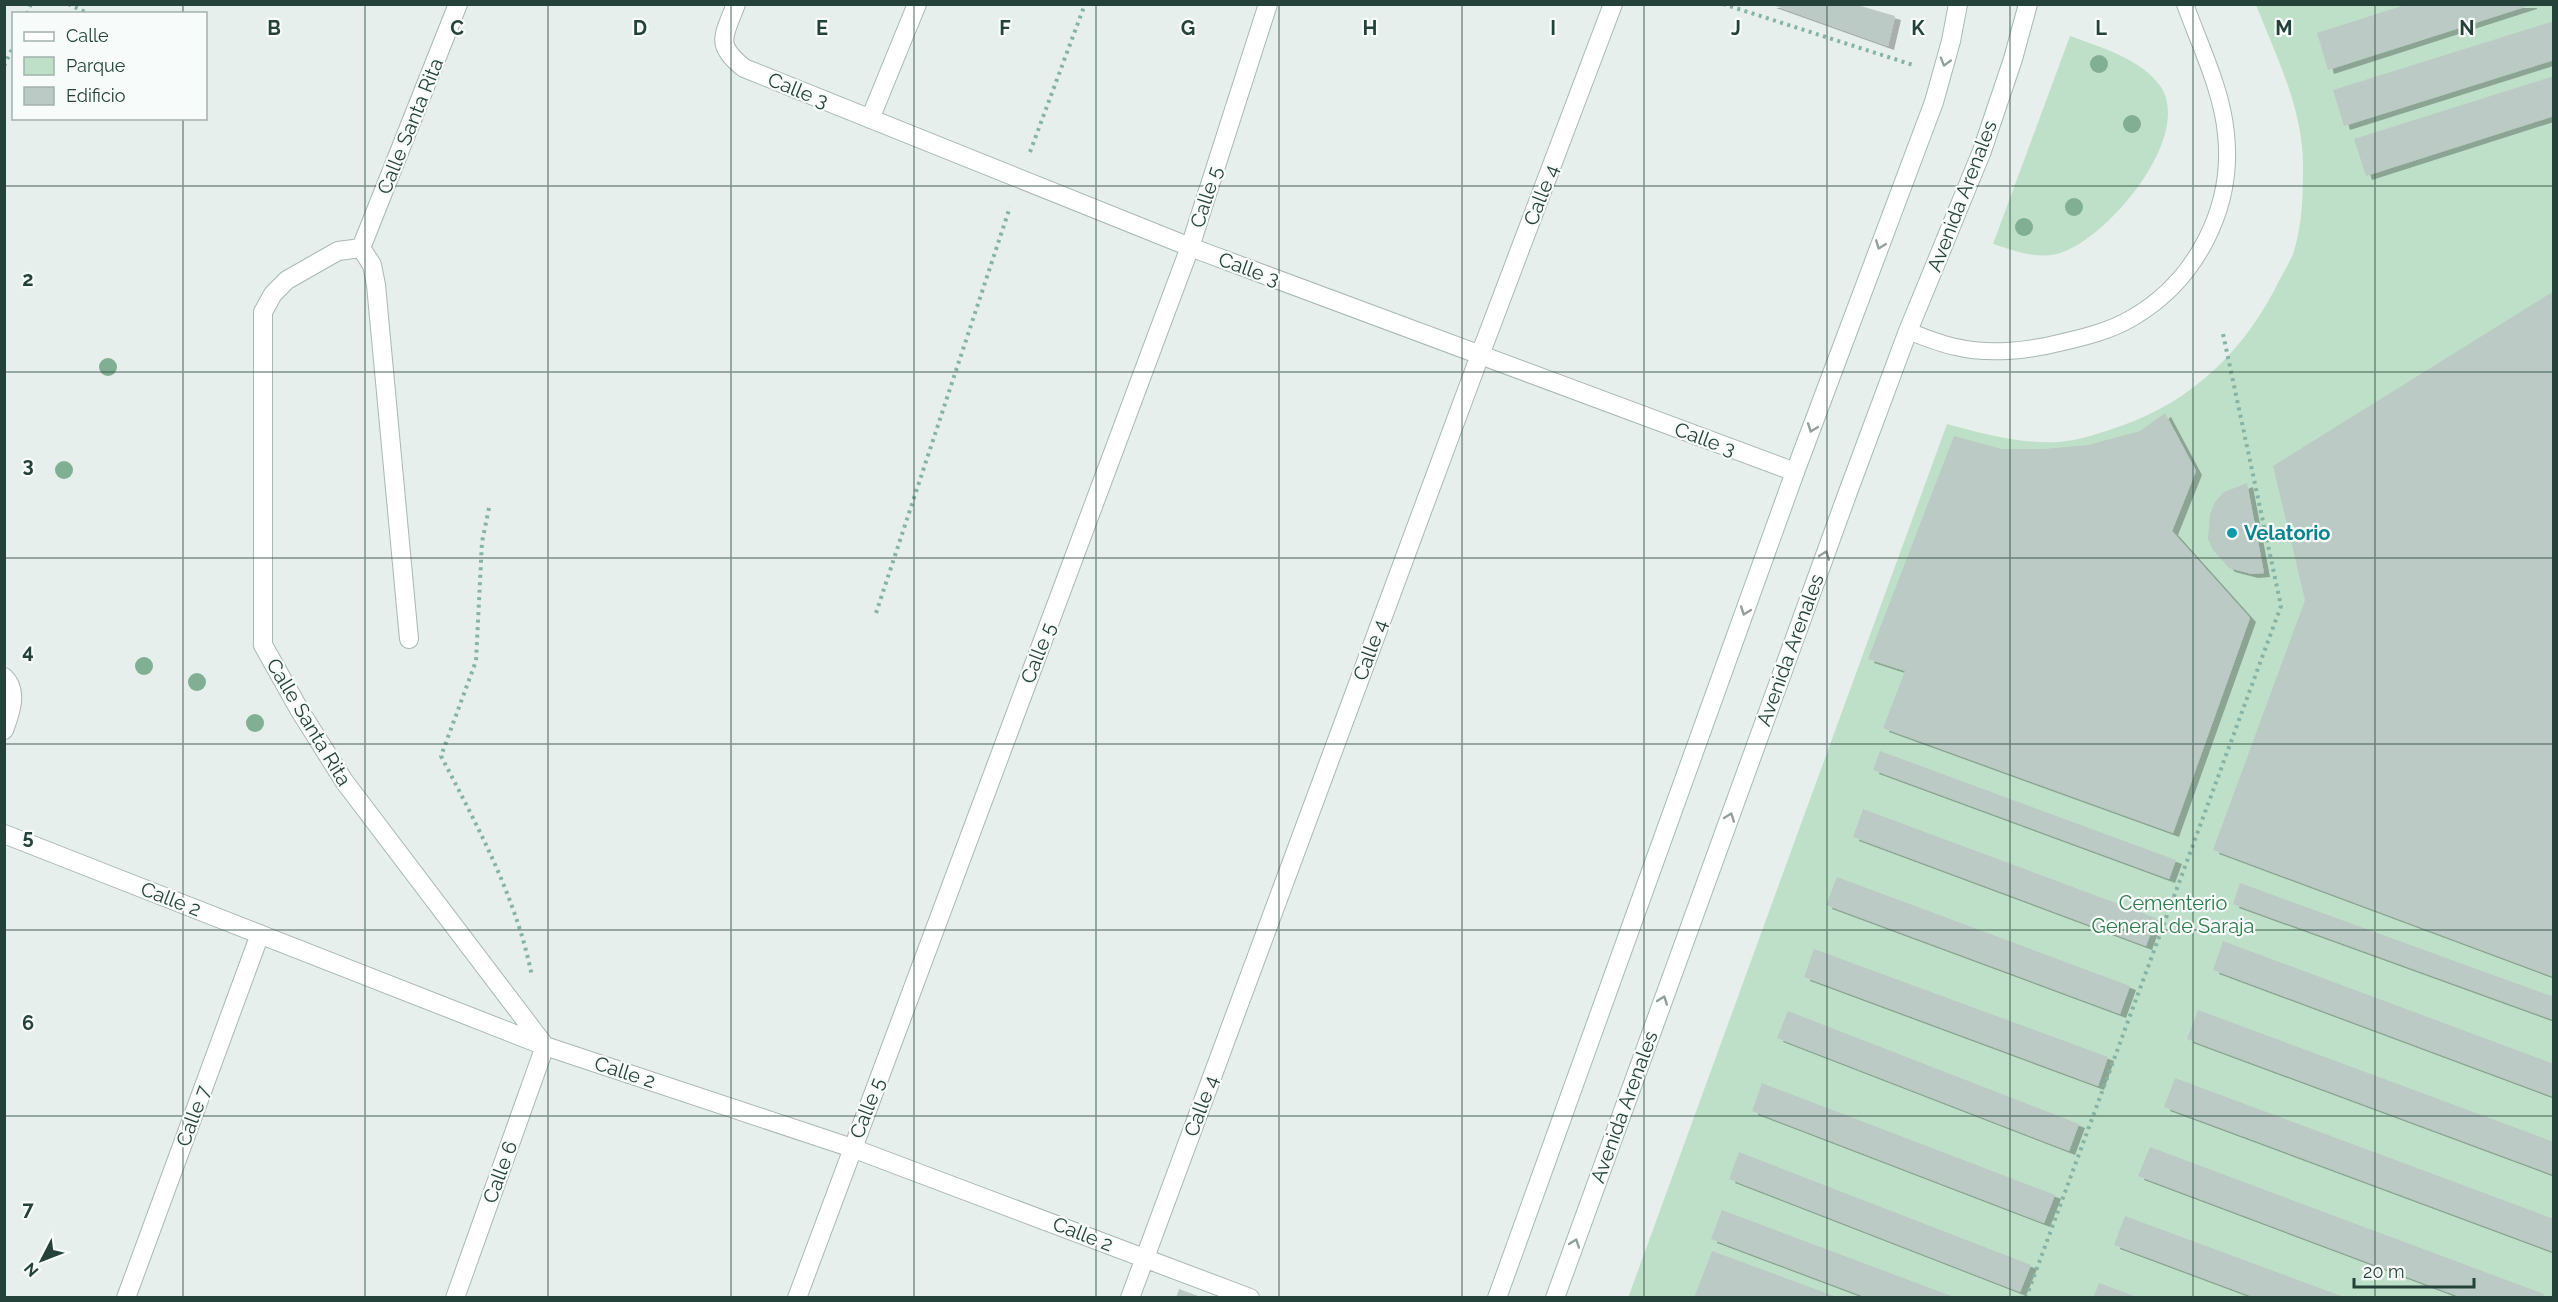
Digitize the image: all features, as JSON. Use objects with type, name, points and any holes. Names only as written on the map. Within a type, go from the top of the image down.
[{"type":"street","name":"Calle Santa Rita","points":[[458,4],[361,248],[338,251],[287,280],[273,294],[263,312],[263,645],[344,782],[545,1046]]},
{"type":"street","name":"Calle 3","points":[[736,4],[723,38],[729,56],[744,68],[1190,247],[1795,472]]},
{"type":"street","points":[[870,119],[917,4]]},
{"type":"street","name":"Calle 5","points":[[797,1298],[1190,247],[1268,4]]},
{"type":"street","name":"Calle 4","points":[[1130,1298],[1480,355],[1613,4]]},
{"type":"street","points":[[1497,1298],[1795,472],[1934,102],[1958,4]]},
{"type":"street","name":"Avenida Arenales","points":[[1555,1298],[1908,332],[1982,151],[2013,59],[2028,4]]},
{"type":"street","points":[[361,248],[372,265],[376,285],[409,639]]},
{"type":"street","points":[[4,677],[9,681],[13,706],[4,730]]},
{"type":"street","name":"Calle 2","points":[[4,834],[545,1046],[852,1148],[1250,1298]]},
{"type":"street","name":"Calle 7","points":[[126,1298],[260,934]]},
{"type":"street","name":"Calle 6","points":[[455,1298],[545,1046]]},
{"type":"lane","points":[[1908,332],[1957,348],[2001,351],[2043,347],[2104,332],[2132,319],[2158,301],[2181,279],[2199,254],[2213,226],[2223,197],[2226,165],[2226,134],[2220,103],[2185,4]]},
{"type":"path","points":[[68,4],[86,12]]},
{"type":"path","points":[[876,613],[1019,180],[1085,4]]},
{"type":"path","points":[[1723,4],[1941,74]]},
{"type":"path","points":[[4,66],[12,49]]},
{"type":"path","points":[[2026,1298],[2281,606],[2223,334]]},
{"type":"path","points":[[489,508],[482,542],[476,661],[441,756],[491,853],[525,940],[534,987]]},
{"type":"green space","name":"Cementerio General de Saraja","points":[[2256,5],[2553,5],[2553,1297],[1628,1298],[1947,424],[2016,440],[2059,442],[2098,434],[2147,415],[2194,387],[2234,349],[2267,304],[2290,261],[2297,241],[2300,221],[2303,189],[2302,147],[2288,85]]},
{"type":"green space","points":[[2070,36],[2120,55],[2153,77],[2161,87],[2168,108],[2165,132],[2155,158],[2140,184],[2121,208],[2100,228],[2079,244],[2060,253],[2043,256],[2026,254],[1993,244]]},
{"type":"building","points":[[1770,4],[1854,4],[1895,16],[1888,46]]},
{"type":"building","points":[[2408,4],[2531,5],[2328,70],[2317,33]]},
{"type":"building","points":[[2554,21],[2554,60],[2344,126],[2333,90]]},
{"type":"building","points":[[2554,76],[2554,116],[2366,176],[2354,139]]},
{"type":"building","points":[[2554,291],[2554,977],[2213,850],[2305,600],[2273,466]]},
{"type":"building","points":[[2165,413],[2196,471],[2172,531],[2250,618],[2173,833],[1883,728],[1905,671],[1868,659],[1954,436],[2002,449],[2043,449],[2088,445],[2140,431]]},
{"type":"building","name":"Velatorio","points":[[2247,483],[2264,573],[2252,574],[2229,568],[2213,550],[2208,539],[2210,514],[2215,502],[2224,492]]},
{"type":"building","points":[[1880,751],[2176,860],[2169,879],[1873,770]]},
{"type":"building","points":[[1863,809],[2156,918],[2146,946],[1853,837]]},
{"type":"building","points":[[1837,877],[2130,986],[2120,1014],[1826,905]]},
{"type":"building","points":[[2240,883],[2554,997],[2554,1020],[2233,904]]},
{"type":"building","points":[[2223,941],[2554,1064],[2554,1097],[2213,970]]},
{"type":"building","points":[[1814,949],[2108,1057],[2098,1086],[1804,977]]},
{"type":"building","points":[[2198,1010],[2554,1142],[2554,1175],[2187,1039]]},
{"type":"building","points":[[1788,1011],[2079,1124],[2069,1151],[1777,1038]]},
{"type":"building","points":[[2175,1078],[2554,1219],[2554,1252],[2164,1107]]},
{"type":"building","points":[[1762,1083],[2055,1195],[2044,1223],[1752,1111]]},
{"type":"building","points":[[2150,1147],[2544,1294],[2542,1298],[2463,1298],[2138,1176]]},
{"type":"building","points":[[1739,1152],[2031,1265],[2020,1292],[1729,1179]]},
{"type":"building","points":[[1722,1210],[1954,1297],[1868,1298],[1711,1239]]},
{"type":"building","points":[[2125,1216],[2344,1298],[2256,1298],[2114,1245]]},
{"type":"building","points":[[1712,1251],[1837,1297],[1837,1298],[1694,1298]]},
{"type":"building","points":[[2099,1283],[2137,1297],[2137,1298],[2093,1298]]},
{"type":"building","points":[[1179,1289],[1201,1297],[1201,1298],[1176,1298]]},
{"type":"place","name":"Velatorio","points":[[2232,533]]}]
